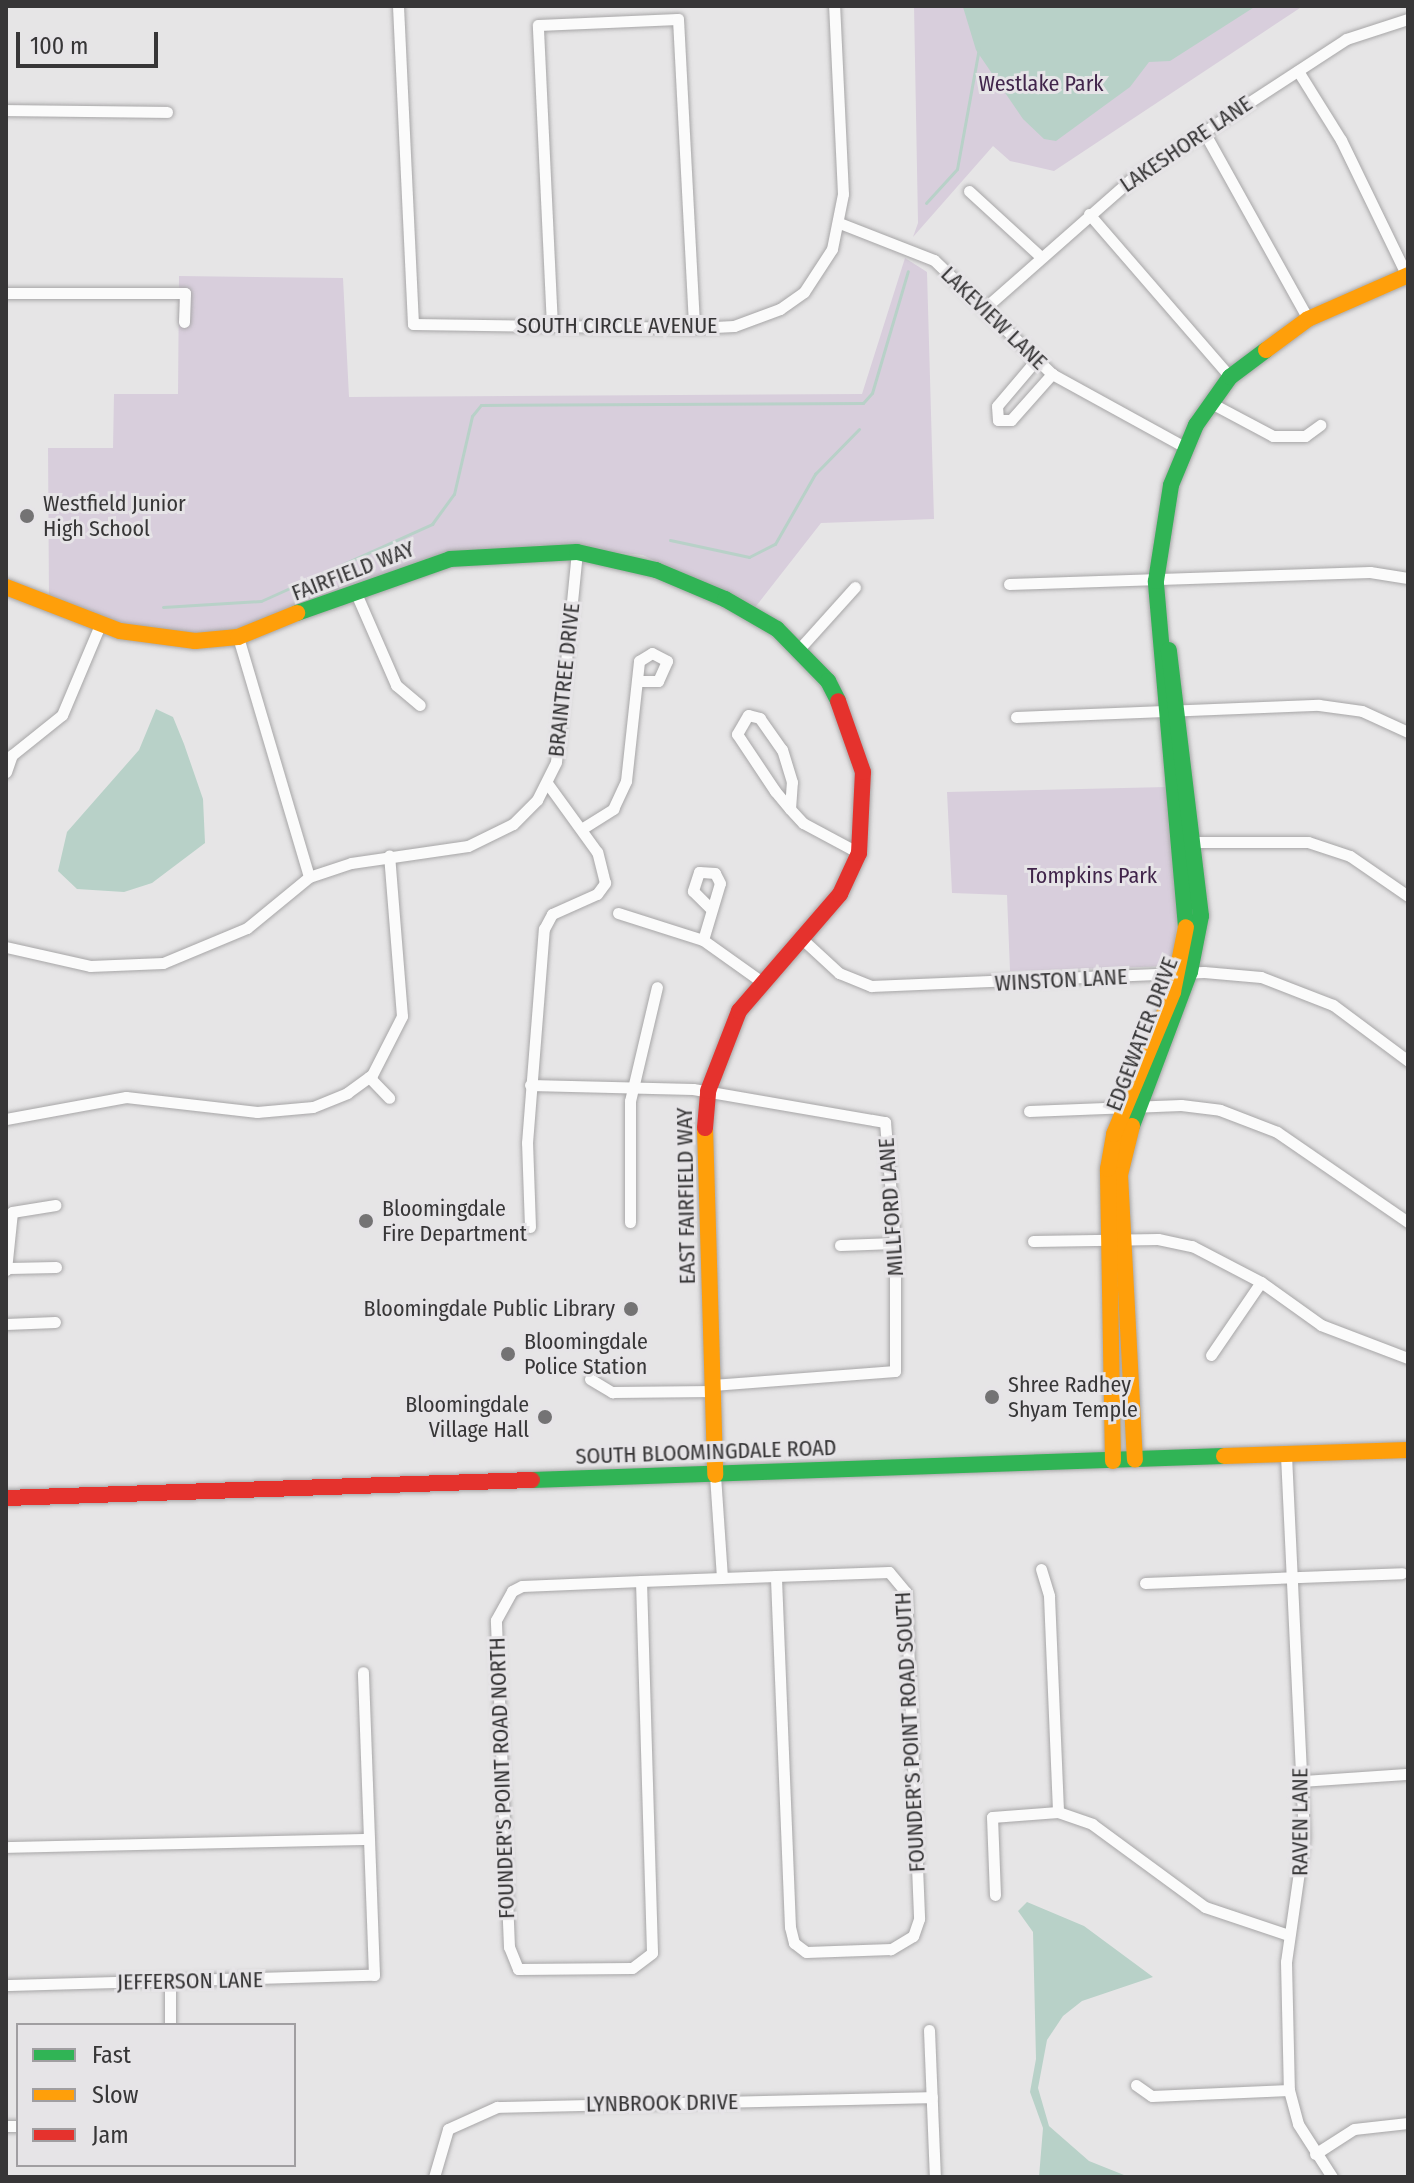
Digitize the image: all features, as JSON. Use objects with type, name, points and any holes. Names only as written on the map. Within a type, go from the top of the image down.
[{"type":"street","name":"SOUTH CIRCLE AVENUE","points":[[398,6],[413,324],[694,328],[734,326],[780,309],[820,270],[842,224],[834,6]]},
{"type":"street","points":[[552,326],[538,25],[678,19],[694,328]]},
{"type":"street","name":"LAKESHORE LANE","points":[[986,307],[1089,214],[1204,132],[1357,32],[1408,19]]},
{"type":"street","points":[[1298,71],[1360,176],[1408,276]]},
{"type":"street","points":[[6,110],[167,112]]},
{"type":"street","points":[[1204,132],[1308,319]]},
{"type":"street","points":[[969,191],[1041,257]]},
{"type":"street","points":[[1089,214],[1230,377]]},
{"type":"street","name":"LAKEVIEW LANE","points":[[842,224],[926,255],[986,307],[1052,374],[1185,447]]},
{"type":"street","name":"EDGEWATER DRIVE","points":[[1113,1461],[1115,1239],[1120,1175],[1131,1107],[1185,973],[1201,916],[1188,842],[1156,581],[1162,525],[1185,447],[1230,377],[1308,319],[1408,276]]},
{"type":"street","points":[[6,293],[185,293],[184,322]]},
{"type":"street","points":[[1036,360],[997,406],[998,420],[1011,420],[1052,374]]},
{"type":"street","points":[[1211,403],[1273,436],[1305,436],[1320,425]]},
{"type":"street","name":"FAIRFIELD WAY","points":[[6,587],[100,625],[163,640],[238,637],[355,591],[450,559],[577,552],[704,588],[800,648]]},
{"type":"street","name":"BRAINTREE DRIVE","points":[[6,947],[90,966],[163,963],[247,928],[309,877],[389,856],[468,846],[499,834],[528,813],[547,783],[560,742],[577,552]]},
{"type":"street","points":[[1009,584],[1370,572],[1408,578]]},
{"type":"street","points":[[800,648],[855,587]]},
{"type":"street","points":[[355,591],[396,685],[420,705]]},
{"type":"street","points":[[6,772],[9,752],[62,715],[100,625]]},
{"type":"street","points":[[238,637],[309,877]]},
{"type":"street","name":"EAST FAIRFIELD WAY","points":[[715,1475],[703,1158],[708,1091],[727,1035],[759,980],[840,894],[859,853],[865,798],[856,738],[828,681],[800,648]]},
{"type":"street","points":[[583,828],[613,809],[626,781],[637,681]]},
{"type":"street","points":[[1016,717],[1341,707],[1408,732]]},
{"type":"street","points":[[790,809],[792,782],[774,735],[754,715],[737,728],[790,809],[828,841],[859,853]]},
{"type":"street","points":[[530,1227],[530,1085],[544,929],[559,909],[603,889],[597,852],[583,828],[547,783]]},
{"type":"street","points":[[1188,842],[1285,839],[1328,847],[1408,896]]},
{"type":"street","points":[[6,1119],[126,1097],[257,1112],[298,1109],[333,1100],[369,1077],[395,1040],[404,1000],[389,856]]},
{"type":"street","points":[[703,940],[710,908]]},
{"type":"street","points":[[618,913],[703,940],[759,980]]},
{"type":"street","name":"WINSTON LANE","points":[[801,938],[839,973],[871,986],[1235,972],[1301,989],[1408,1061]]},
{"type":"street","points":[[630,1222],[632,1087],[657,987]]},
{"type":"street","points":[[369,1077],[389,1098]]},
{"type":"street","name":"MILLFORD LANE","points":[[530,1085],[708,1091],[887,1119],[895,1243],[898,1374],[612,1392],[590,1379]]},
{"type":"street","points":[[1029,1111],[1201,1106],[1258,1123],[1408,1222]]},
{"type":"street","points":[[55,1205],[12,1212],[7,1269],[56,1267]]},
{"type":"street","points":[[1033,1241],[1115,1239],[1192,1246],[1261,1282],[1321,1325],[1408,1358]]},
{"type":"street","name":"EDGEWATER DRIVE","points":[[1115,1239],[1135,1460]]},
{"type":"street","points":[[840,1245],[895,1243]]},
{"type":"street","points":[[1211,1355],[1261,1282]]},
{"type":"street","points":[[6,1324],[55,1322]]},
{"type":"street","name":"SOUTH BLOOMINGDALE ROAD","points":[[6,1498],[1408,1450]]},
{"type":"street","name":"RAVEN LANE","points":[[1286,1455],[1289,1577],[1302,1781],[1302,1866],[1288,1935],[1289,2090],[1315,2154],[1332,2177]]},
{"type":"street","points":[[715,1475],[722,1578]]},
{"type":"street","points":[[1041,1569],[1049,1596],[1058,1812]]},
{"type":"street","name":"FOUNDER'S POINT ROAD SOUTH","points":[[883,1571],[904,1586],[920,1910],[913,1936],[897,1947],[811,1953],[791,1939],[776,1576],[883,1571]]},
{"type":"street","points":[[1145,1583],[1402,1573]]},
{"type":"street","points":[[641,1581],[776,1576]]},
{"type":"street","name":"FOUNDER'S POINT ROAD NORTH","points":[[641,1581],[652,1953],[632,1968],[518,1969],[509,1947],[496,1620],[512,1591],[522,1586],[641,1581]]},
{"type":"street","points":[[6,1847],[369,1839],[363,1672]]},
{"type":"street","points":[[1302,1781],[1408,1774]]},
{"type":"street","points":[[995,1895],[992,1817],[1058,1812],[1092,1824],[1205,1907],[1288,1935]]},
{"type":"street","name":"JEFFERSON LANE","points":[[6,1985],[374,1975],[369,1839]]},
{"type":"street","points":[[170,1982],[170,2023]]},
{"type":"street","points":[[929,2030],[935,2177]]},
{"type":"street","points":[[1136,2085],[1152,2096],[1289,2090]]},
{"type":"street","name":"LYNBROOK DRIVE","points":[[434,2177],[448,2129],[497,2107],[932,2097]]},
{"type":"street","points":[[1315,2154],[1354,2129],[1408,2123]]},
{"type":"green space","name":"Westlake Park","points":[[914,6],[1303,6],[1054,171],[1010,161],[993,146],[913,237],[918,223]]},
{"type":"green space","points":[[905,258],[927,272],[934,519],[821,523],[753,610],[643,555],[540,545],[455,554],[236,634],[137,632],[49,600],[48,448],[113,448],[114,394],[178,394],[179,276],[343,278],[349,397],[862,394]]},
{"type":"green space","name":"Tompkins Park","points":[[1167,787],[1180,880],[1173,966],[1010,971],[1007,895],[952,893],[947,792]]},
{"type":"shaded area","points":[[1256,6],[1170,61],[1149,62],[1130,87],[1056,141],[1044,139],[1023,119],[976,50],[963,7]]},
{"type":"shaded area","points":[[156,709],[173,717],[184,744],[203,799],[205,843],[152,883],[124,892],[77,889],[58,871],[67,832],[139,750]]},
{"type":"shaded area","points":[[1027,1902],[1084,1926],[1153,1977],[1082,2001],[1063,2016],[1047,2040],[1038,2088],[1049,2126],[1089,2161],[1129,2177],[1039,2177],[1043,2128],[1030,2092],[1036,2059],[1033,1932],[1018,1911]]},
{"type":"waterway","points":[[1407,6],[1408,11]]},
{"type":"waterway","points":[[926,203],[957,169],[979,48]]},
{"type":"waterway","points":[[163,607],[261,601],[432,524],[454,494],[472,416],[481,405],[863,403],[872,393],[908,271]]},
{"type":"waterway","points":[[670,540],[749,557],[775,544],[815,474],[859,429]]},
{"type":"traffic: fast","points":[[1186,927],[1156,581],[1171,485],[1196,425],[1230,377],[1266,350]]},
{"type":"traffic: fast","points":[[297,613],[450,559],[577,552],[656,570],[725,599],[777,629],[828,681],[838,701]]},
{"type":"traffic: fast","points":[[1132,1126],[1190,972],[1201,916],[1169,650]]},
{"type":"traffic: fast","points":[[532,1480],[1224,1456]]},
{"type":"traffic: slow","points":[[1266,350],[1308,319],[1408,275]]},
{"type":"traffic: slow","points":[[6,587],[120,631],[195,641],[238,637],[297,613]]},
{"type":"traffic: slow","points":[[1113,1461],[1108,1169],[1114,1134],[1173,992],[1186,927]]},
{"type":"traffic: slow","points":[[1132,1126],[1120,1175],[1135,1460]]},
{"type":"traffic: slow","points":[[705,1128],[715,1475]]},
{"type":"traffic: slow","points":[[1224,1456],[1408,1450]]},
{"type":"traffic: jam","points":[[705,1128],[708,1091],[739,1011],[840,894],[859,853],[863,772],[838,701]]},
{"type":"traffic: jam","points":[[6,1498],[532,1480]]},
{"type":"place","name":"Westfield Junior High School","points":[[27,516]]},
{"type":"place","name":"Bloomingdale Fire Department","points":[[366,1221]]},
{"type":"place","name":"Bloomingdale Public Library","points":[[631,1309]]},
{"type":"place","name":"Bloomingdale Police Station","points":[[508,1354]]},
{"type":"place","name":"Shree Radhey Shyam Temple","points":[[992,1397]]},
{"type":"place","name":"Bloomingdale Village Hall","points":[[545,1417]]}]
